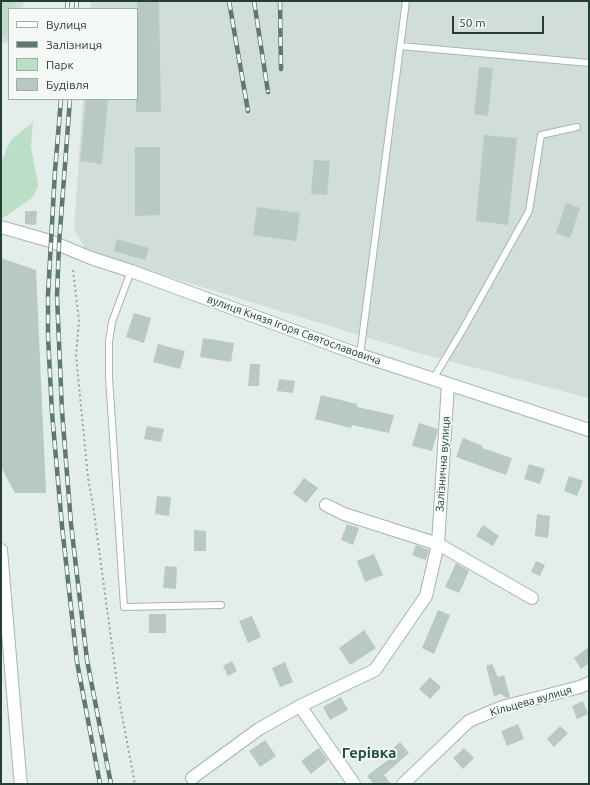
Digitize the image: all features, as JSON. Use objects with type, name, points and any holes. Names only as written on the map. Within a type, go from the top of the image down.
[{"type":"street","name":"вулиця Князя Ігоря Святославовича","points":[[1,227],[50,241],[90,258],[131,271],[360,355],[589,430]]},
{"type":"street","name":"Залізнична вулиця","points":[[192,778],[259,729],[300,706],[375,670],[426,596],[438,544],[448,384]]},
{"type":"street","points":[[326,504],[344,514],[438,544],[532,598]]},
{"type":"street","points":[[1,550],[20,776],[22,784]]},
{"type":"street","name":"Кільцева вулиця","points":[[403,784],[470,721],[502,707],[580,687],[589,683]]},
{"type":"street","points":[[300,706],[354,784]]},
{"type":"lane","points":[[360,355],[406,1]]},
{"type":"lane","points":[[400,46],[589,63]]},
{"type":"lane","points":[[433,379],[462,331],[529,211],[541,135],[576,127]]},
{"type":"lane","points":[[131,271],[112,322],[109,342],[109,376],[124,607],[221,605]]},
{"type":"path","points":[[73,270],[79,321],[76,355],[88,478],[120,705],[135,784]]},
{"type":"shaded area","points":[[1,1],[24,1],[22,8],[8,8],[8,43],[1,43]]},
{"type":"shaded area","points":[[91,1],[589,1],[589,398],[415,352],[87,252],[74,229],[83,100],[138,100],[138,8],[90,8]]},
{"type":"green space","points":[[1,1],[16,1],[14,8],[8,8],[8,28],[6,35],[1,35]]},
{"type":"green space","points":[[33,122],[31,146],[38,186],[32,198],[3,218],[1,217],[1,162],[11,140]]},
{"type":"building","points":[[137,1],[159,1],[161,112],[136,112],[136,100],[138,100]]},
{"type":"building","points":[[479,67],[493,68],[488,116],[474,114]]},
{"type":"building","points":[[86,100],[108,100],[102,164],[80,161]]},
{"type":"building","points":[[484,135],[517,138],[508,225],[476,221]]},
{"type":"building","points":[[135,147],[160,147],[160,215],[135,216]]},
{"type":"building","points":[[314,160],[330,161],[327,195],[311,194]]},
{"type":"building","points":[[566,203],[580,208],[570,238],[556,233]]},
{"type":"building","points":[[257,207],[300,213],[296,241],[253,235]]},
{"type":"building","points":[[25,211],[37,211],[36,225],[25,224]]},
{"type":"building","points":[[117,239],[149,248],[145,260],[114,251]]},
{"type":"building","points":[[1,258],[36,270],[46,493],[15,493],[1,467]]},
{"type":"building","points":[[134,313],[151,318],[144,343],[126,337]]},
{"type":"building","points":[[203,338],[234,343],[231,362],[200,357]]},
{"type":"building","points":[[158,344],[185,351],[180,369],[153,362]]},
{"type":"building","points":[[250,364],[260,364],[259,386],[248,386]]},
{"type":"building","points":[[279,379],[295,381],[293,393],[277,391]]},
{"type":"building","points":[[321,395],[357,404],[357,407],[394,415],[389,433],[352,425],[351,428],[315,419]]},
{"type":"building","points":[[419,423],[438,429],[432,451],[412,446]]},
{"type":"building","points":[[147,426],[164,429],[161,442],[144,439]]},
{"type":"building","points":[[463,438],[483,446],[482,448],[512,458],[506,475],[456,457]]},
{"type":"building","points":[[529,464],[545,469],[540,484],[524,479]]},
{"type":"building","points":[[569,476],[583,481],[577,496],[564,491]]},
{"type":"building","points":[[304,478],[318,488],[306,503],[293,493]]},
{"type":"building","points":[[157,496],[171,497],[169,516],[155,514]]},
{"type":"building","points":[[537,514],[550,516],[548,538],[535,536]]},
{"type":"building","points":[[347,524],[359,528],[353,545],[341,540]]},
{"type":"building","points":[[483,525],[499,536],[493,546],[476,536]]},
{"type":"building","points":[[194,530],[206,531],[206,551],[194,551]]},
{"type":"building","points":[[416,545],[429,550],[426,560],[412,555]]},
{"type":"building","points":[[374,554],[383,575],[365,582],[357,561]]},
{"type":"building","points":[[536,561],[545,565],[540,576],[531,572]]},
{"type":"building","points":[[456,563],[469,571],[459,593],[445,587]]},
{"type":"building","points":[[165,566],[177,567],[176,589],[163,588]]},
{"type":"building","points":[[438,610],[450,615],[434,654],[422,648]]},
{"type":"building","points":[[149,614],[166,614],[166,633],[149,633]]},
{"type":"building","points":[[252,616],[261,637],[248,643],[239,621]]},
{"type":"building","points":[[364,630],[376,648],[350,665],[339,648]]},
{"type":"building","points":[[589,647],[589,663],[581,669],[574,658]]},
{"type":"building","points":[[232,661],[237,671],[228,676],[223,666]]},
{"type":"building","points":[[285,662],[293,682],[280,687],[272,668]]},
{"type":"building","points":[[492,664],[498,677],[504,675],[510,697],[506,698],[501,694],[494,696],[486,666]]},
{"type":"building","points":[[430,677],[441,687],[430,699],[419,689]]},
{"type":"building","points":[[341,697],[348,710],[330,720],[323,707]]},
{"type":"building","points":[[583,701],[588,714],[577,719],[572,706]]},
{"type":"building","points":[[518,724],[524,739],[507,746],[501,731]]},
{"type":"building","points":[[560,726],[568,733],[554,747],[547,739]]},
{"type":"building","points":[[265,740],[276,756],[260,767],[249,751]]},
{"type":"building","points":[[400,742],[409,753],[384,775],[391,784],[374,784],[367,776],[388,760],[384,756]]},
{"type":"building","points":[[319,748],[328,760],[311,774],[301,761]]},
{"type":"building","points":[[464,748],[474,758],[463,769],[453,758]]},
{"type":"railway","points":[[67,8],[68,1]]},
{"type":"railway","points":[[76,8],[77,1]]},
{"type":"railway","points":[[229,1],[248,111]]},
{"type":"railway","points":[[254,1],[268,92]]},
{"type":"railway","points":[[280,1],[281,69]]},
{"type":"railway","points":[[61,100],[55,171],[48,295],[48,336],[52,413],[62,526],[77,662],[100,784]]},
{"type":"railway","points":[[70,100],[59,244],[57,296],[62,411],[71,524],[87,660],[111,784]]},
{"type":"district","name":"Герівка","points":[[369,753]]}]
